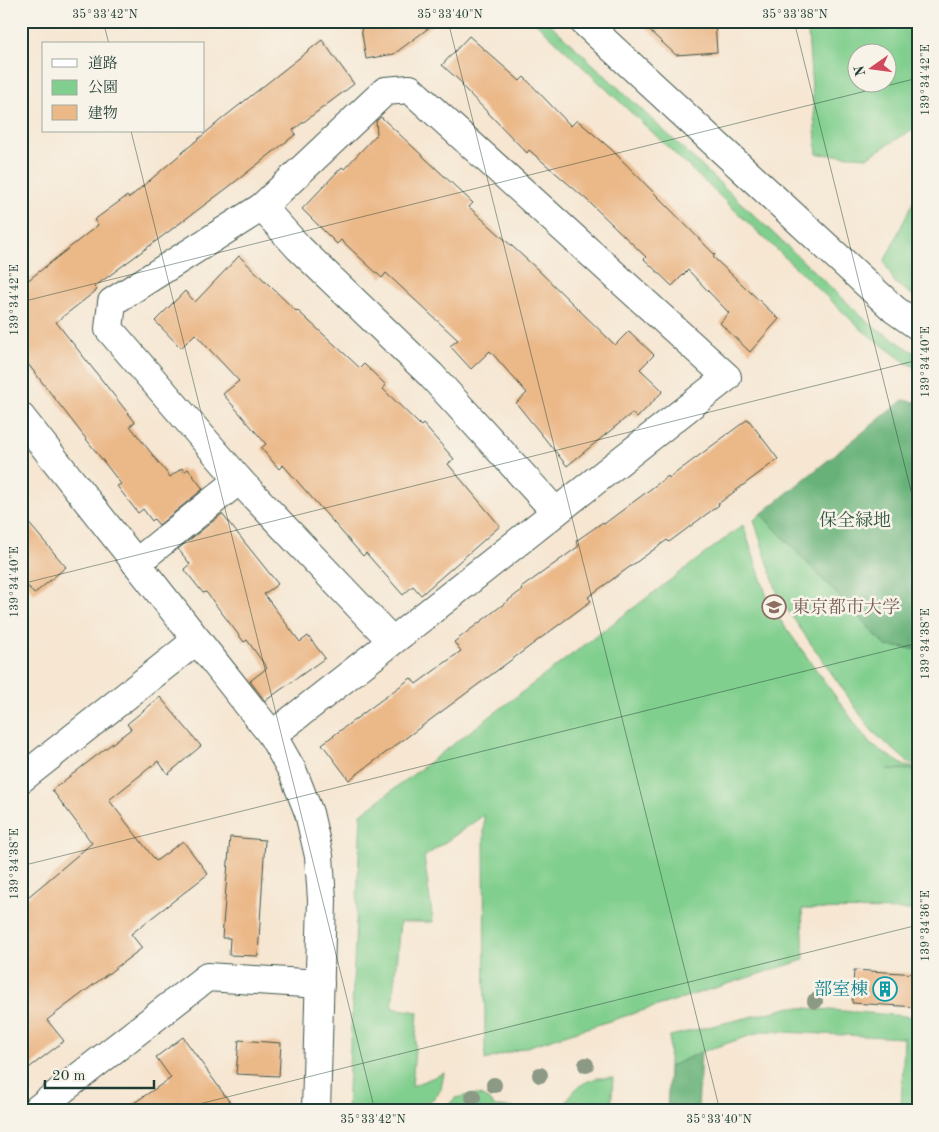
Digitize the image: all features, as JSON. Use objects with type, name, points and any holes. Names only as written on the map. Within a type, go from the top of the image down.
[{"type":"street","points":[[583,21],[894,310],[918,326]]},
{"type":"street","points":[[272,735],[392,641],[555,511],[728,377],[410,89],[385,91],[262,207],[112,302],[109,328],[239,480],[392,641]]},
{"type":"street","points":[[262,207],[300,248],[431,375],[555,511]]},
{"type":"street","points":[[25,430],[136,562],[272,735],[293,772],[309,813],[319,856],[322,900],[316,1111]]},
{"type":"street","points":[[136,562],[239,480]]},
{"type":"street","points":[[21,779],[197,640]]},
{"type":"street","points":[[35,1111],[207,977],[320,984]]},
{"type":"green space","points":[[534,21],[547,21],[870,324],[918,355],[918,368],[906,363],[862,330]]},
{"type":"green space","points":[[807,21],[918,21],[918,126],[868,157],[817,154]]},
{"type":"green space","points":[[918,192],[918,299],[895,283],[884,262]]},
{"type":"green space","name":"保全緑地","points":[[903,400],[918,402],[918,649],[886,646],[761,514]]},
{"type":"green space","points":[[761,514],[886,646],[918,649],[918,764],[909,763],[872,731],[779,598],[754,520]]},
{"type":"green space","points":[[743,525],[770,606],[870,744],[905,766],[918,767],[918,769],[887,769],[918,770],[918,910],[802,909],[804,960],[485,1060],[484,815],[424,857],[433,922],[400,922],[392,1008],[418,1012],[412,1086],[444,1073],[441,1089],[436,1097],[413,1111],[347,1111],[361,814]]},
{"type":"green space","points":[[792,1007],[918,1017],[918,1111],[901,1111],[904,1038],[764,1031],[701,1052],[669,1067],[670,1036]]},
{"type":"green space","points":[[701,1052],[698,1111],[667,1111],[669,1067]]},
{"type":"green space","points":[[597,1078],[613,1078],[611,1111],[443,1111],[455,1098],[470,1095],[479,1095],[487,1098],[495,1107],[563,1110],[569,1098],[580,1086]]},
{"type":"building","points":[[360,21],[438,21],[394,54],[366,59]]},
{"type":"building","points":[[639,21],[715,21],[717,52],[676,55]]},
{"type":"building","points":[[469,36],[520,81],[524,77],[571,126],[577,120],[611,149],[715,255],[713,257],[779,319],[750,352],[720,323],[729,313],[688,270],[672,286],[644,259],[646,257],[587,200],[529,150],[527,153],[462,86],[463,84],[442,65]]},
{"type":"building","points":[[322,40],[354,84],[293,130],[296,134],[226,189],[94,287],[97,290],[56,322],[135,422],[130,426],[170,477],[182,468],[184,472],[188,469],[203,489],[159,525],[154,519],[152,521],[143,509],[138,513],[117,486],[121,484],[21,355],[21,286],[98,225],[94,220],[127,196],[129,198],[223,118]]},
{"type":"building","points":[[381,117],[473,203],[469,207],[536,268],[615,345],[629,331],[654,355],[640,369],[663,391],[637,418],[632,413],[567,466],[516,403],[527,393],[490,351],[471,369],[450,346],[458,340],[386,273],[382,278],[341,240],[337,244],[302,209],[377,134],[376,121]]},
{"type":"building","points":[[239,256],[296,311],[360,368],[364,364],[386,385],[383,389],[421,426],[423,424],[454,459],[448,464],[500,526],[421,595],[413,586],[403,595],[366,553],[363,556],[283,465],[279,469],[261,448],[266,444],[223,394],[239,381],[195,334],[181,348],[155,321],[185,291],[195,302]]},
{"type":"building","points":[[748,419],[778,459],[669,542],[667,540],[588,597],[591,601],[349,780],[322,744],[411,678],[416,684],[461,651],[454,642],[522,590],[521,588],[579,546],[576,541],[603,522],[604,524],[668,476],[669,478]]},
{"type":"building","points":[[21,514],[66,567],[34,594],[21,578]]},
{"type":"building","points":[[222,514],[278,584],[264,594],[300,642],[308,636],[325,658],[265,701],[250,681],[267,668],[247,640],[244,642],[206,592],[203,593],[184,569],[190,564],[178,549]]},
{"type":"building","points":[[160,697],[201,746],[168,774],[158,761],[109,800],[156,861],[183,841],[208,874],[131,934],[142,948],[47,1020],[64,1041],[21,1074],[21,903],[92,843],[52,790],[131,729],[127,724]]},
{"type":"building","points":[[230,837],[265,840],[258,956],[229,955],[230,938],[222,938]]},
{"type":"building","name":"部室棟","points":[[854,970],[918,974],[918,1007],[852,1003]]},
{"type":"building","points":[[183,1037],[236,1111],[122,1111],[171,1078],[156,1057]]},
{"type":"building","points":[[239,1040],[281,1043],[279,1076],[236,1074]]},
{"type":"place","name":"東京都市大学","points":[[774,607]]},
{"type":"place","name":"部室棟","points":[[885,989]]}]
